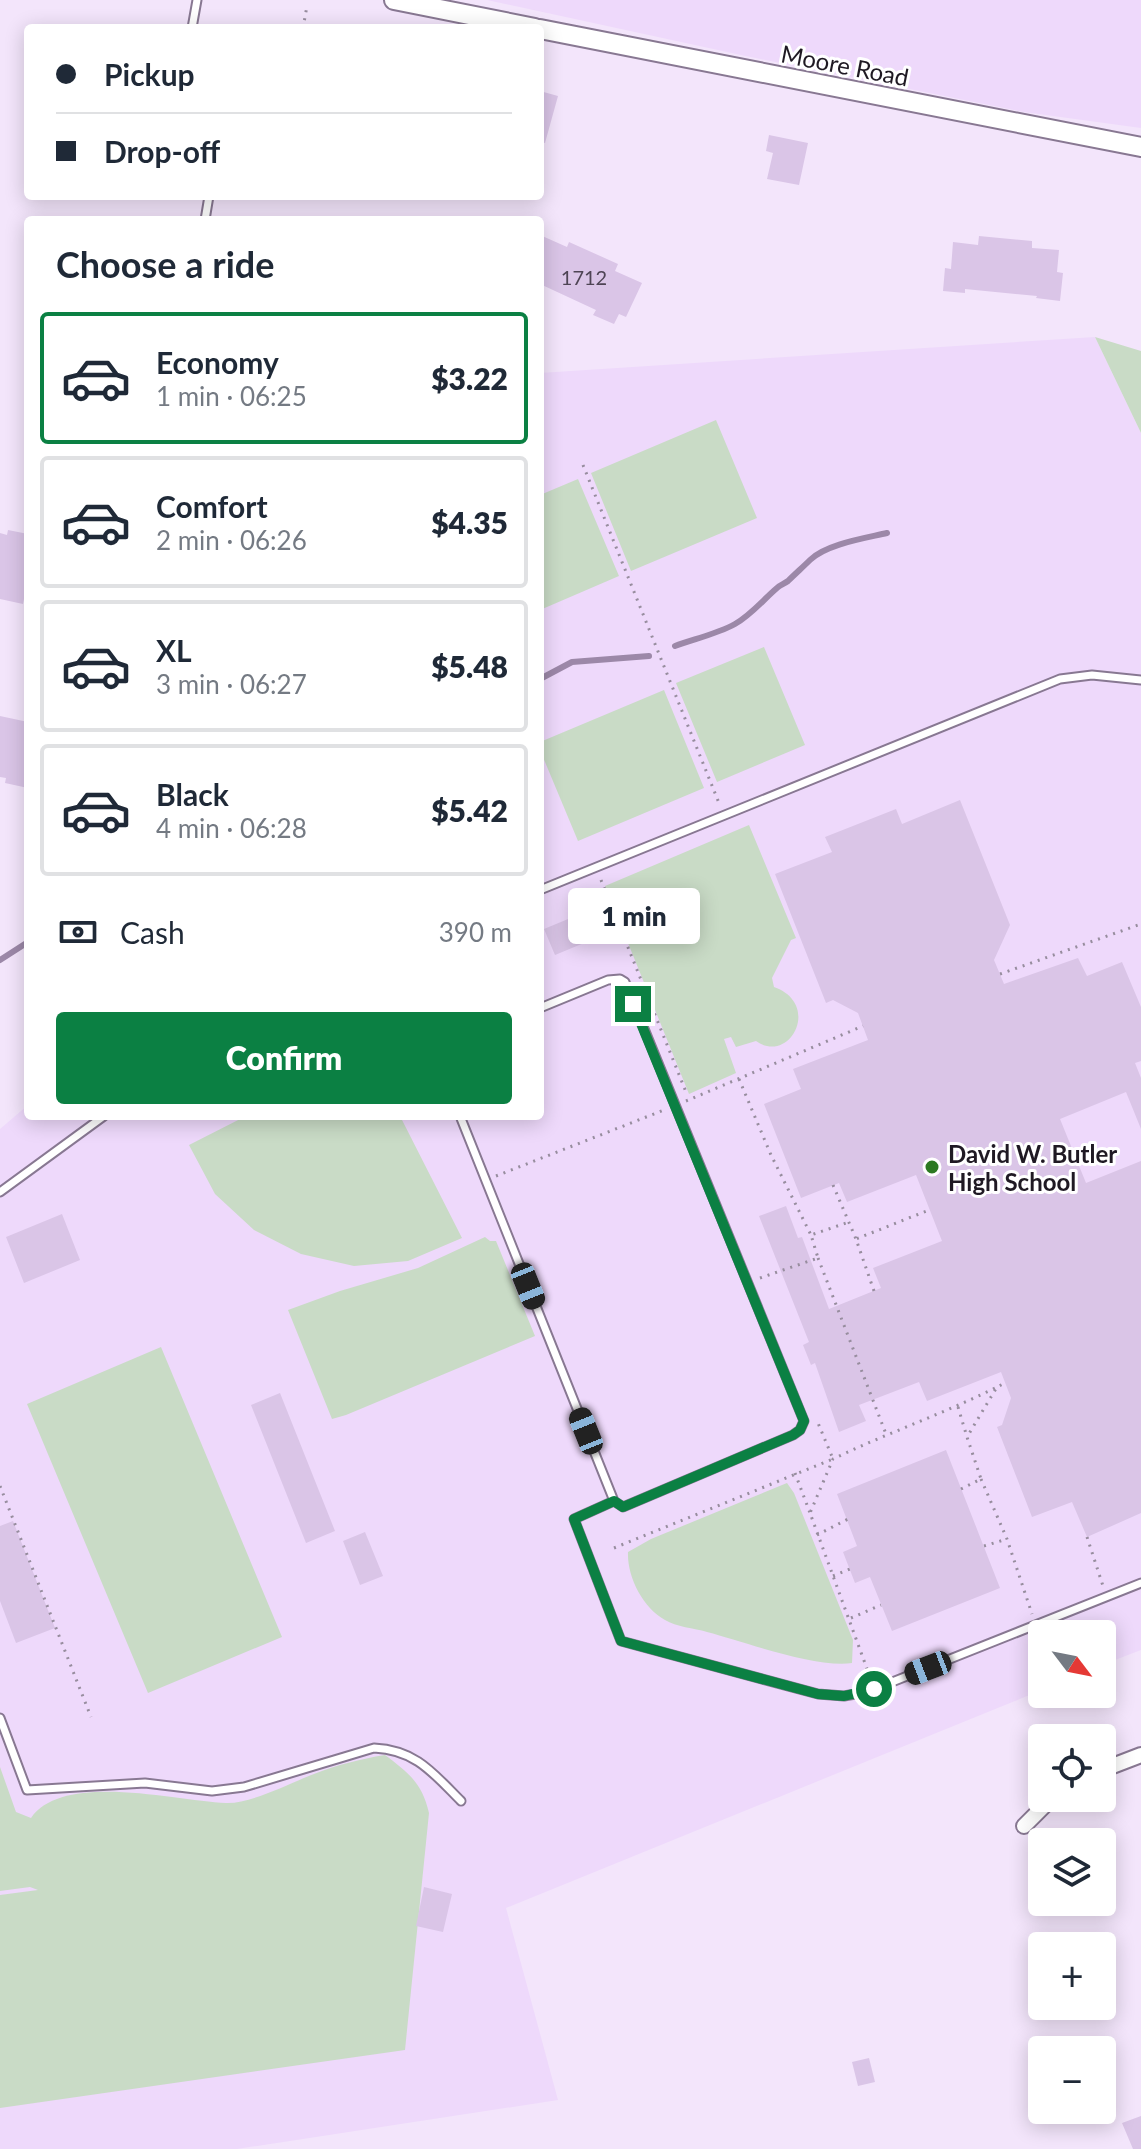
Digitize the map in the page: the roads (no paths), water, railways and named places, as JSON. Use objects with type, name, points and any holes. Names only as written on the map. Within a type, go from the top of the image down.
[{"type":"street","name":"Moore Road","points":[[394,0],[517,24]]},
{"type":"street","name":"Moore Road","points":[[544,29],[1141,147]]},
{"type":"street","points":[[1116,1765],[1141,1755]]},
{"type":"street","points":[[1024,1826],[1038,1812]]},
{"type":"lane","points":[[193,24],[197,0]]},
{"type":"lane","points":[[544,888],[1060,679],[1092,675],[1141,680]]},
{"type":"lane","points":[[462,1120],[614,1501],[623,1507],[800,1430],[804,1421],[625,982],[608,980],[544,1006]]},
{"type":"lane","points":[[0,1192],[99,1120]]},
{"type":"lane","points":[[614,1501],[574,1519],[621,1641],[818,1694],[844,1696],[874,1689],[1141,1583]]},
{"type":"lane","points":[[0,1718],[27,1790],[145,1783],[212,1791],[244,1787],[374,1748],[396,1749],[426,1766],[461,1801]]},
{"type":"waterway","points":[[675,646],[721,631],[741,620],[817,554],[847,542],[887,533]]},
{"type":"waterway","points":[[544,677],[572,662],[649,656]]},
{"type":"waterway","points":[[0,960],[24,945]]},
{"type":"place","name":"David W. Butler High School","points":[[932,1167]]}]
